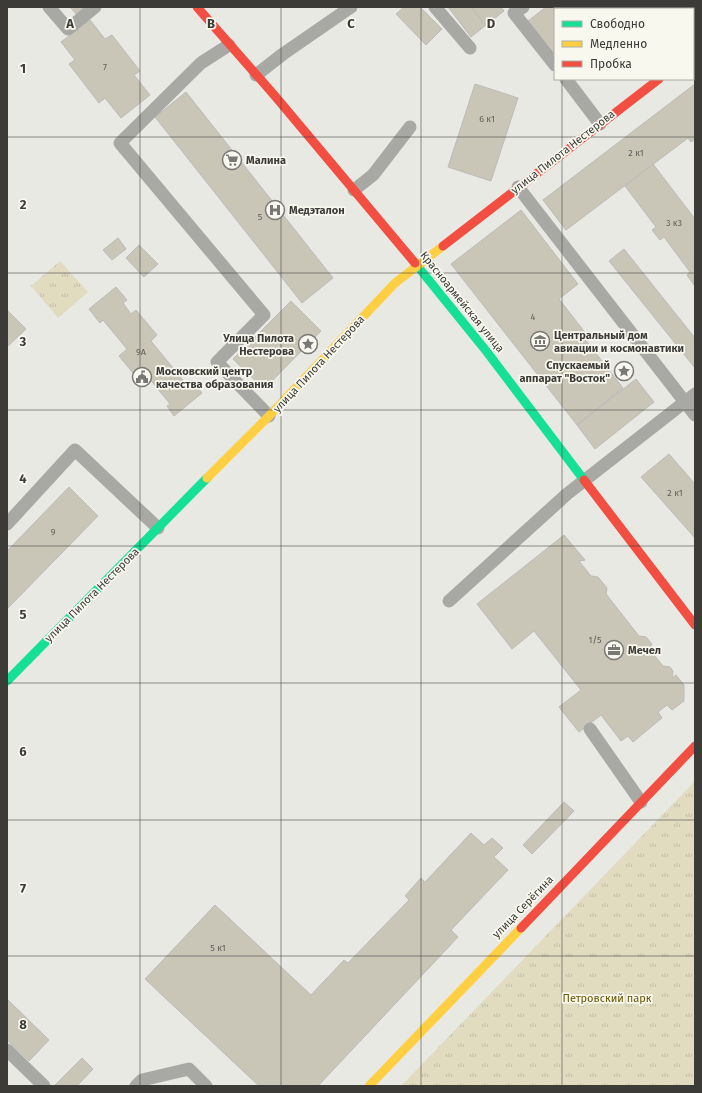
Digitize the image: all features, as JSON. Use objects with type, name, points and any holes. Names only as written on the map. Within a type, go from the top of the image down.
[{"type":"street","name":"Красноармейская улица","points":[[196,7],[256,75],[418,266],[487,352],[695,624]]},
{"type":"street","name":"улица Пилота Нестерова","points":[[7,681],[269,416],[395,284],[658,80]]},
{"type":"street","name":"улица Серёгина","points":[[369,1086],[695,746]]},
{"type":"lane","points":[[49,7],[68,29],[95,7]]},
{"type":"lane","points":[[256,75],[283,54],[352,7]]},
{"type":"lane","points":[[435,7],[470,48]]},
{"type":"lane","points":[[523,7],[514,13],[554,65]]},
{"type":"lane","points":[[229,45],[201,63],[120,143],[264,316],[217,362],[269,416]]},
{"type":"lane","points":[[567,80],[600,124]]},
{"type":"lane","points":[[354,190],[373,175],[410,127]]},
{"type":"lane","points":[[518,187],[695,415]]},
{"type":"lane","points":[[449,601],[567,494],[695,394]]},
{"type":"lane","points":[[7,524],[75,450],[158,528]]},
{"type":"lane","points":[[590,729],[641,802]]},
{"type":"lane","points":[[7,1050],[44,1086]]},
{"type":"lane","points":[[136,1086],[142,1080],[189,1069],[206,1086]]},
{"type":"green space","points":[[60,261],[88,292],[58,318],[31,286]]},
{"type":"green space","name":"Петровский парк","points":[[695,781],[695,1086],[401,1086]]},
{"type":"building","points":[[70,7],[88,7],[77,15]]},
{"type":"building","points":[[404,7],[420,7],[442,29],[426,45],[396,14]]},
{"type":"building","points":[[448,7],[471,7],[486,25],[471,37]]},
{"type":"building","points":[[471,7],[501,7],[504,11],[486,25]]},
{"type":"building","points":[[546,7],[619,7],[554,8],[554,55],[528,21]]},
{"type":"building","points":[[90,20],[105,39],[112,35],[140,71],[134,75],[150,95],[121,118],[105,98],[99,103],[69,64],[75,60],[61,42]]},
{"type":"building","points":[[475,84],[518,98],[491,181],[448,167]]},
{"type":"building","points":[[695,84],[695,139],[691,142],[688,138],[566,230],[543,200]]},
{"type":"building","points":[[186,92],[333,278],[302,303],[155,117]]},
{"type":"building","points":[[653,164],[695,219],[694,285],[687,275],[690,272],[664,237],[660,240],[652,230],[656,227],[625,186]]},
{"type":"building","points":[[521,210],[578,284],[559,299],[587,335],[584,338],[623,388],[577,425],[451,264]]},
{"type":"building","points":[[118,238],[126,249],[112,260],[103,250]]},
{"type":"building","points":[[139,245],[158,264],[144,277],[126,258]]},
{"type":"building","points":[[624,249],[695,338],[695,368],[609,261]]},
{"type":"building","points":[[116,287],[127,300],[123,303],[131,314],[136,310],[157,335],[151,341],[186,384],[191,380],[202,393],[174,416],[167,406],[170,404],[145,373],[138,379],[119,356],[127,349],[103,320],[100,323],[89,309]]},
{"type":"building","points":[[291,301],[321,331],[264,389],[233,359]]},
{"type":"building","points":[[7,310],[26,329],[7,347]]},
{"type":"building","points":[[636,379],[654,402],[595,449],[577,425]]},
{"type":"building","points":[[669,454],[695,484],[695,538],[641,477]]},
{"type":"building","points":[[69,487],[98,516],[7,609],[7,551]]},
{"type":"building","points":[[564,535],[585,560],[579,561],[591,576],[598,577],[607,588],[606,594],[639,636],[646,637],[652,644],[650,650],[663,666],[670,667],[673,671],[672,678],[676,675],[684,685],[684,701],[672,710],[667,705],[658,712],[662,718],[633,742],[628,736],[621,741],[601,715],[579,732],[559,707],[581,690],[534,631],[512,649],[477,604]]},
{"type":"building","points":[[564,802],[574,811],[532,854],[523,845]]},
{"type":"building","points":[[471,833],[484,845],[492,838],[503,848],[494,857],[508,870],[451,930],[458,937],[318,1086],[259,1086],[145,979],[215,905],[311,995],[344,960],[348,963],[409,900],[405,896],[421,878],[425,882]]},
{"type":"building","points":[[7,999],[49,1040],[29,1061],[7,1040]]},
{"type":"building","points":[[82,1058],[93,1069],[77,1086],[54,1086]]},
{"type":"traffic: fast","points":[[415,263],[487,352],[584,480]]},
{"type":"traffic: fast","points":[[7,681],[207,478]]},
{"type":"traffic: slow","points":[[207,478],[269,416],[395,283],[443,246]]},
{"type":"traffic: slow","points":[[369,1086],[521,928]]},
{"type":"traffic: jam","points":[[197,7],[275,96],[415,263]]},
{"type":"traffic: jam","points":[[443,246],[658,80]]},
{"type":"traffic: jam","points":[[584,480],[695,625]]},
{"type":"traffic: jam","points":[[521,928],[695,746]]},
{"type":"place","name":"Малина","points":[[232,160]]},
{"type":"place","name":"Медэталон","points":[[275,210]]},
{"type":"place","name":"Центральный дом авиации и космонавтики","points":[[540,341]]},
{"type":"place","name":"Улица Пилота Нестерова","points":[[308,344]]},
{"type":"place","name":"Спускаемый аппарат \"Восток\"","points":[[624,371]]},
{"type":"place","name":"Московский центр качества образования","points":[[142,377]]},
{"type":"place","name":"Мечел","points":[[614,650]]}]
